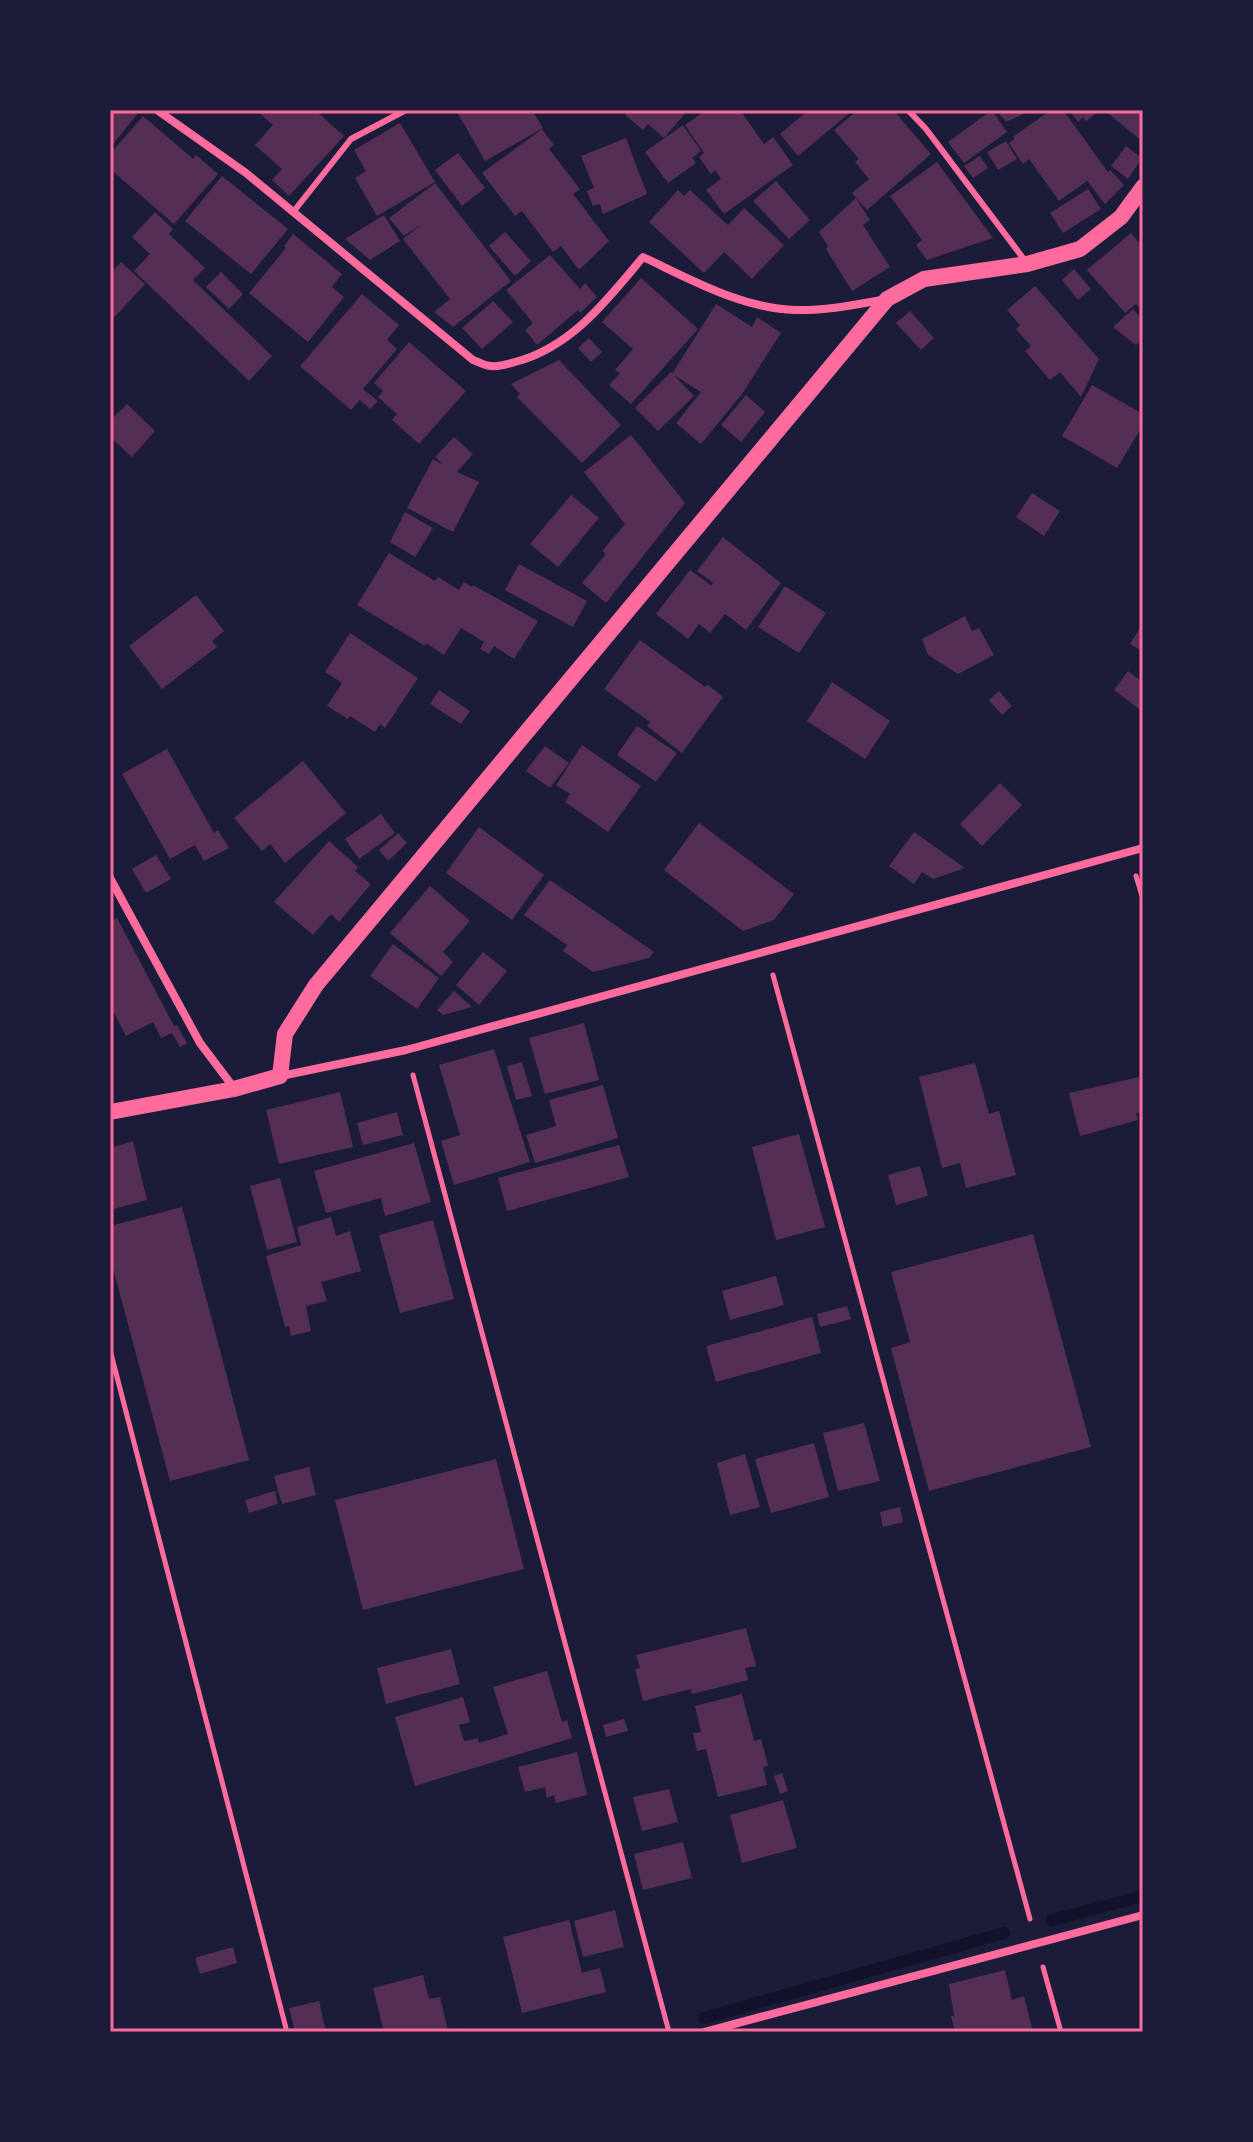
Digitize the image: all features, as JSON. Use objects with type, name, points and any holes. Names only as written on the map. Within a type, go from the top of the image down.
[{"type":"main road","points":[[110,1112],[234,1089],[280,1076],[285,1034],[316,985],[887,299],[924,279],[1027,264],[1080,249],[1121,217],[1143,187]]},
{"type":"street","points":[[157,110],[246,173],[473,360],[491,366],[546,351],[599,309],[643,257],[738,300],[772,308],[840,307],[887,299]]},
{"type":"street","points":[[280,1076],[406,1050],[1143,848]]},
{"type":"street","points":[[110,878],[200,1043],[234,1089]]},
{"type":"street","points":[[704,2032],[1143,1915]]},
{"type":"lane","points":[[294,211],[351,139],[406,110]]},
{"type":"lane","points":[[908,110],[926,129],[1027,264]]},
{"type":"path","points":[[766,951],[1061,2032]]},
{"type":"path","points":[[406,1050],[669,2032]]},
{"type":"path","points":[[110,1350],[287,2032]]},
{"type":"building","points":[[110,110],[132,110],[137,114],[110,148]]},
{"type":"building","points":[[256,110],[315,110],[344,136],[289,196],[272,180],[282,169],[255,145],[273,125]]},
{"type":"building","points":[[456,110],[532,110],[543,128],[485,161]]},
{"type":"building","points":[[629,110],[688,110],[664,138],[648,124],[643,130],[625,115]]},
{"type":"building","points":[[706,110],[740,110],[764,144],[773,137],[793,165],[724,214],[706,190],[721,179],[715,170],[711,174],[699,157],[704,153],[685,125]]},
{"type":"building","points":[[802,110],[853,110],[798,156],[780,134],[805,113]]},
{"type":"building","points":[[858,110],[893,110],[931,154],[867,210],[852,193],[869,179],[855,162],[859,159],[834,130]]},
{"type":"building","points":[[992,110],[1007,132],[964,163],[948,142]]},
{"type":"building","points":[[996,110],[1032,110],[1006,122]]},
{"type":"building","points":[[1051,110],[1063,110],[1108,172],[1110,170],[1124,185],[1105,204],[1087,181],[1059,201],[1029,159],[1023,164],[1009,143]]},
{"type":"building","points":[[1069,110],[1100,110],[1086,121],[1083,117],[1078,122]]},
{"type":"building","points":[[1104,110],[1143,110],[1143,142]]},
{"type":"building","points":[[143,116],[193,159],[196,155],[218,174],[174,224],[110,169],[110,154]]},
{"type":"building","points":[[400,123],[435,182],[377,216],[355,178],[366,171],[354,150]]},
{"type":"building","points":[[683,125],[701,151],[692,158],[696,163],[668,183],[645,152]]},
{"type":"building","points":[[542,129],[554,145],[549,149],[580,189],[573,194],[609,241],[579,270],[561,246],[553,252],[522,211],[515,216],[482,173]]},
{"type":"building","points":[[626,138],[647,194],[603,214],[600,204],[593,206],[587,191],[594,188],[581,156]]},
{"type":"building","points":[[1006,141],[1017,159],[998,170],[987,152]]},
{"type":"building","points":[[1126,146],[1142,158],[1128,179],[1111,166]]},
{"type":"building","points":[[458,153],[485,188],[462,206],[435,170]]},
{"type":"building","points":[[980,156],[988,168],[973,178],[964,166]]},
{"type":"building","points":[[937,162],[993,238],[927,260],[916,245],[922,240],[890,196]]},
{"type":"building","points":[[222,176],[288,229],[251,274],[185,221]]},
{"type":"building","points":[[776,181],[810,220],[789,239],[753,201]]},
{"type":"building","points":[[435,183],[511,281],[453,327],[434,312],[450,299],[403,239],[423,223],[404,236],[389,218]]},
{"type":"building","points":[[1088,189],[1101,209],[1063,233],[1050,213]]},
{"type":"building","points":[[678,190],[684,196],[690,190],[728,225],[744,208],[784,245],[752,279],[724,252],[704,273],[649,222]]},
{"type":"building","points":[[856,198],[870,220],[863,225],[890,267],[852,291],[819,232]]},
{"type":"building","points":[[155,212],[173,229],[169,234],[205,268],[193,280],[272,356],[249,381],[134,271],[150,254],[132,237]]},
{"type":"building","points":[[384,215],[400,241],[370,260],[345,239]]},
{"type":"building","points":[[505,232],[531,261],[515,276],[489,246]]},
{"type":"building","points":[[1131,233],[1143,247],[1143,312],[1136,304],[1125,313],[1087,270]]},
{"type":"building","points":[[293,234],[342,274],[332,287],[344,297],[308,342],[249,293],[286,248],[284,246]]},
{"type":"building","points":[[550,255],[580,289],[585,283],[597,297],[537,345],[525,330],[533,323],[506,290]]},
{"type":"building","points":[[121,262],[145,284],[110,322],[110,274]]},
{"type":"building","points":[[1074,269],[1091,289],[1078,300],[1062,280]]},
{"type":"building","points":[[221,272],[243,294],[229,309],[206,287]]},
{"type":"building","points":[[641,278],[698,329],[631,404],[609,385],[620,373],[615,370],[633,349],[602,322]]},
{"type":"building","points":[[1035,286],[1099,359],[1081,397],[1060,372],[1050,380],[1025,351],[1031,346],[1016,329],[1020,325],[1007,310]]},
{"type":"building","points":[[362,294],[399,325],[387,340],[397,349],[363,389],[378,401],[370,409],[360,400],[351,410],[300,366]]},
{"type":"building","points":[[493,301],[513,322],[482,349],[462,328]]},
{"type":"building","points":[[716,304],[752,327],[757,317],[781,333],[742,394],[701,444],[676,423],[701,392],[672,374]]},
{"type":"building","points":[[1133,309],[1143,320],[1143,338],[1136,345],[1113,327]]},
{"type":"building","points":[[910,311],[934,338],[921,350],[896,323]]},
{"type":"building","points":[[589,338],[602,352],[591,362],[578,348]]},
{"type":"building","points":[[409,342],[466,391],[419,444],[392,420],[397,414],[378,397],[383,391],[374,383]]},
{"type":"building","points":[[559,360],[621,425],[582,463],[517,397],[520,394],[511,384]]},
{"type":"building","points":[[671,372],[694,396],[658,431],[635,408]]},
{"type":"building","points":[[1092,385],[1143,414],[1143,425],[1117,468],[1062,436]]},
{"type":"building","points":[[746,395],[765,412],[741,442],[721,425]]},
{"type":"building","points":[[127,404],[155,431],[132,457],[110,437],[110,421]]},
{"type":"building","points":[[631,435],[685,503],[606,603],[582,583],[606,554],[602,551],[625,524],[584,472]]},
{"type":"building","points":[[454,437],[473,454],[457,472],[479,482],[453,532],[407,508],[433,459],[444,465],[435,457]]},
{"type":"building","points":[[1032,493],[1060,511],[1044,536],[1016,517]]},
{"type":"building","points":[[571,495],[599,518],[558,567],[530,544]]},
{"type":"building","points":[[405,512],[433,528],[415,557],[390,542]]},
{"type":"building","points":[[723,537],[781,583],[746,630],[725,614],[710,633],[699,624],[688,639],[656,614],[690,570],[711,585],[713,583],[697,571]]},
{"type":"building","points":[[389,553],[435,581],[438,577],[459,590],[464,582],[473,585],[538,621],[514,659],[494,646],[489,654],[480,649],[484,642],[461,628],[444,655],[357,605]]},
{"type":"building","points":[[519,564],[587,601],[573,627],[505,590]]},
{"type":"building","points":[[785,586],[826,613],[799,653],[758,627]]},
{"type":"building","points":[[196,595],[224,631],[212,641],[217,647],[162,689],[129,646]]},
{"type":"building","points":[[965,616],[972,631],[979,628],[994,655],[958,674],[928,655],[922,639]]},
{"type":"building","points":[[1140,628],[1143,629],[1143,652],[1130,644]]},
{"type":"building","points":[[350,633],[418,678],[385,728],[380,724],[375,732],[327,706],[342,683],[325,672]]},
{"type":"building","points":[[640,640],[723,697],[682,753],[647,726],[650,722],[604,689]]},
{"type":"building","points":[[1128,671],[1143,682],[1143,712],[1114,690]]},
{"type":"building","points":[[832,682],[890,721],[865,759],[807,721]]},
{"type":"building","points":[[439,690],[470,711],[461,724],[430,704]]},
{"type":"building","points":[[999,691],[1012,706],[1002,715],[989,700]]},
{"type":"building","points":[[637,726],[677,753],[656,782],[617,755]]},
{"type":"building","points":[[582,745],[641,786],[608,832],[565,802],[570,794],[556,785]]},
{"type":"building","points":[[545,746],[569,763],[550,788],[526,771]]},
{"type":"building","points":[[167,749],[214,833],[218,830],[229,848],[204,861],[195,845],[170,859],[122,774]]},
{"type":"building","points":[[303,761],[346,813],[285,863],[270,844],[262,851],[234,818]]},
{"type":"building","points":[[1000,783],[1022,805],[982,846],[960,824]]},
{"type":"building","points":[[381,814],[395,833],[359,859],[345,839]]},
{"type":"building","points":[[699,823],[794,894],[774,920],[743,931],[664,870]]},
{"type":"building","points":[[479,827],[544,875],[512,920],[446,873]]},
{"type":"building","points":[[914,832],[965,868],[933,879],[922,872],[914,884],[889,866]]},
{"type":"building","points":[[398,833],[407,843],[388,861],[379,850]]},
{"type":"building","points":[[329,841],[358,867],[355,871],[371,884],[339,922],[331,914],[313,935],[274,902]]},
{"type":"building","points":[[156,855],[171,879],[146,893],[132,869]]},
{"type":"building","points":[[550,880],[654,952],[649,958],[593,972],[563,951],[567,945],[524,915]]},
{"type":"building","points":[[430,886],[470,921],[443,952],[453,962],[441,976],[390,933]]},
{"type":"building","points":[[117,918],[174,1026],[177,1025],[187,1043],[180,1047],[172,1033],[161,1038],[153,1022],[126,1036],[110,1005],[110,922]]},
{"type":"building","points":[[393,944],[439,978],[417,1009],[370,976]]},
{"type":"building","points":[[483,952],[507,971],[479,1005],[456,985]]},
{"type":"building","points":[[454,991],[472,1007],[443,1015],[437,1010]]},
{"type":"building","points":[[584,1023],[599,1080],[545,1094],[529,1038]]},
{"type":"building","points":[[494,1049],[530,1162],[454,1185],[441,1141],[460,1135],[439,1065]]},
{"type":"building","points":[[522,1062],[532,1096],[516,1100],[507,1066]]},
{"type":"building","points":[[975,1063],[989,1114],[999,1111],[1016,1175],[966,1188],[960,1163],[942,1168],[919,1077]]},
{"type":"building","points":[[1139,1077],[1143,1112],[1136,1113],[1138,1120],[1080,1136],[1069,1093]]},
{"type":"building","points":[[603,1085],[618,1138],[535,1163],[526,1135],[556,1126],[549,1100]]},
{"type":"building","points":[[340,1092],[353,1147],[279,1164],[266,1110]]},
{"type":"building","points":[[397,1112],[403,1135],[363,1145],[357,1123]]},
{"type":"building","points":[[799,1134],[825,1227],[776,1240],[752,1147]]},
{"type":"building","points":[[133,1141],[147,1200],[110,1210],[110,1148]]},
{"type":"building","points":[[414,1143],[431,1202],[385,1216],[381,1198],[326,1213],[314,1171]]},
{"type":"building","points":[[619,1145],[629,1177],[507,1211],[498,1178]]},
{"type":"building","points":[[920,1166],[928,1196],[896,1205],[888,1175]]},
{"type":"building","points":[[280,1178],[297,1242],[267,1250],[250,1186]]},
{"type":"building","points":[[182,1207],[249,1460],[170,1481],[110,1257],[110,1226]]},
{"type":"building","points":[[331,1217],[336,1236],[350,1231],[361,1271],[321,1282],[327,1301],[306,1306],[311,1331],[291,1336],[289,1326],[285,1327],[266,1256],[301,1245],[297,1227]]},
{"type":"building","points":[[433,1220],[454,1299],[400,1313],[379,1235]]},
{"type":"building","points":[[1033,1234],[1091,1447],[929,1491],[891,1348],[910,1342],[891,1272]]},
{"type":"building","points":[[776,1276],[784,1305],[730,1320],[722,1291]]},
{"type":"building","points":[[847,1306],[851,1319],[820,1327],[817,1314]]},
{"type":"building","points":[[812,1317],[821,1353],[716,1382],[706,1346]]},
{"type":"building","points":[[864,1423],[880,1481],[838,1491],[823,1433]]},
{"type":"building","points":[[814,1443],[829,1497],[771,1513],[755,1459]]},
{"type":"building","points":[[745,1454],[760,1507],[730,1515],[717,1463]]},
{"type":"building","points":[[496,1459],[524,1569],[363,1610],[335,1500]]},
{"type":"building","points":[[309,1467],[316,1495],[282,1504],[274,1476]]},
{"type":"building","points":[[275,1491],[278,1504],[249,1513],[245,1500]]},
{"type":"building","points":[[900,1507],[903,1522],[883,1527],[880,1512]]},
{"type":"building","points":[[746,1628],[756,1666],[745,1668],[748,1680],[692,1694],[691,1689],[643,1701],[635,1669],[640,1668],[636,1655]]},
{"type":"building","points":[[451,1649],[460,1684],[386,1704],[377,1668]]},
{"type":"building","points":[[547,1671],[562,1722],[567,1720],[572,1738],[415,1786],[395,1717],[463,1697],[470,1722],[459,1725],[464,1741],[478,1738],[479,1743],[508,1734],[493,1687]]},
{"type":"building","points":[[742,1694],[754,1741],[761,1739],[768,1766],[763,1767],[767,1785],[718,1797],[706,1749],[697,1751],[693,1733],[701,1732],[695,1706]]},
{"type":"building","points":[[624,1719],[628,1731],[606,1737],[603,1725]]},
{"type":"building","points":[[577,1752],[587,1795],[556,1803],[554,1795],[547,1798],[545,1787],[525,1792],[518,1767]]},
{"type":"building","points":[[782,1773],[788,1791],[780,1794],[774,1776]]},
{"type":"building","points":[[669,1789],[678,1822],[642,1831],[633,1797]]},
{"type":"building","points":[[783,1800],[797,1848],[742,1863],[730,1815]]},
{"type":"building","points":[[683,1842],[692,1878],[643,1890],[634,1854]]},
{"type":"building","points":[[615,1910],[624,1947],[583,1957],[574,1921]]},
{"type":"building","points":[[569,1920],[582,1973],[600,1968],[606,1992],[522,2013],[503,1937]]},
{"type":"building","points":[[233,1947],[237,1963],[200,1974],[195,1958]]},
{"type":"building","points":[[1005,1970],[1012,2000],[1024,1996],[1033,2032],[955,2032],[949,1984]]},
{"type":"building","points":[[423,1975],[429,1999],[440,1997],[448,2031],[459,2028],[460,2032],[384,2032],[373,1988]]},
{"type":"building","points":[[319,2001],[326,2032],[295,2032],[289,2008]]},
{"type":"waterway","points":[[1052,1920],[1143,1896]]},
{"type":"waterway","points":[[704,2018],[1004,1933]]}]
